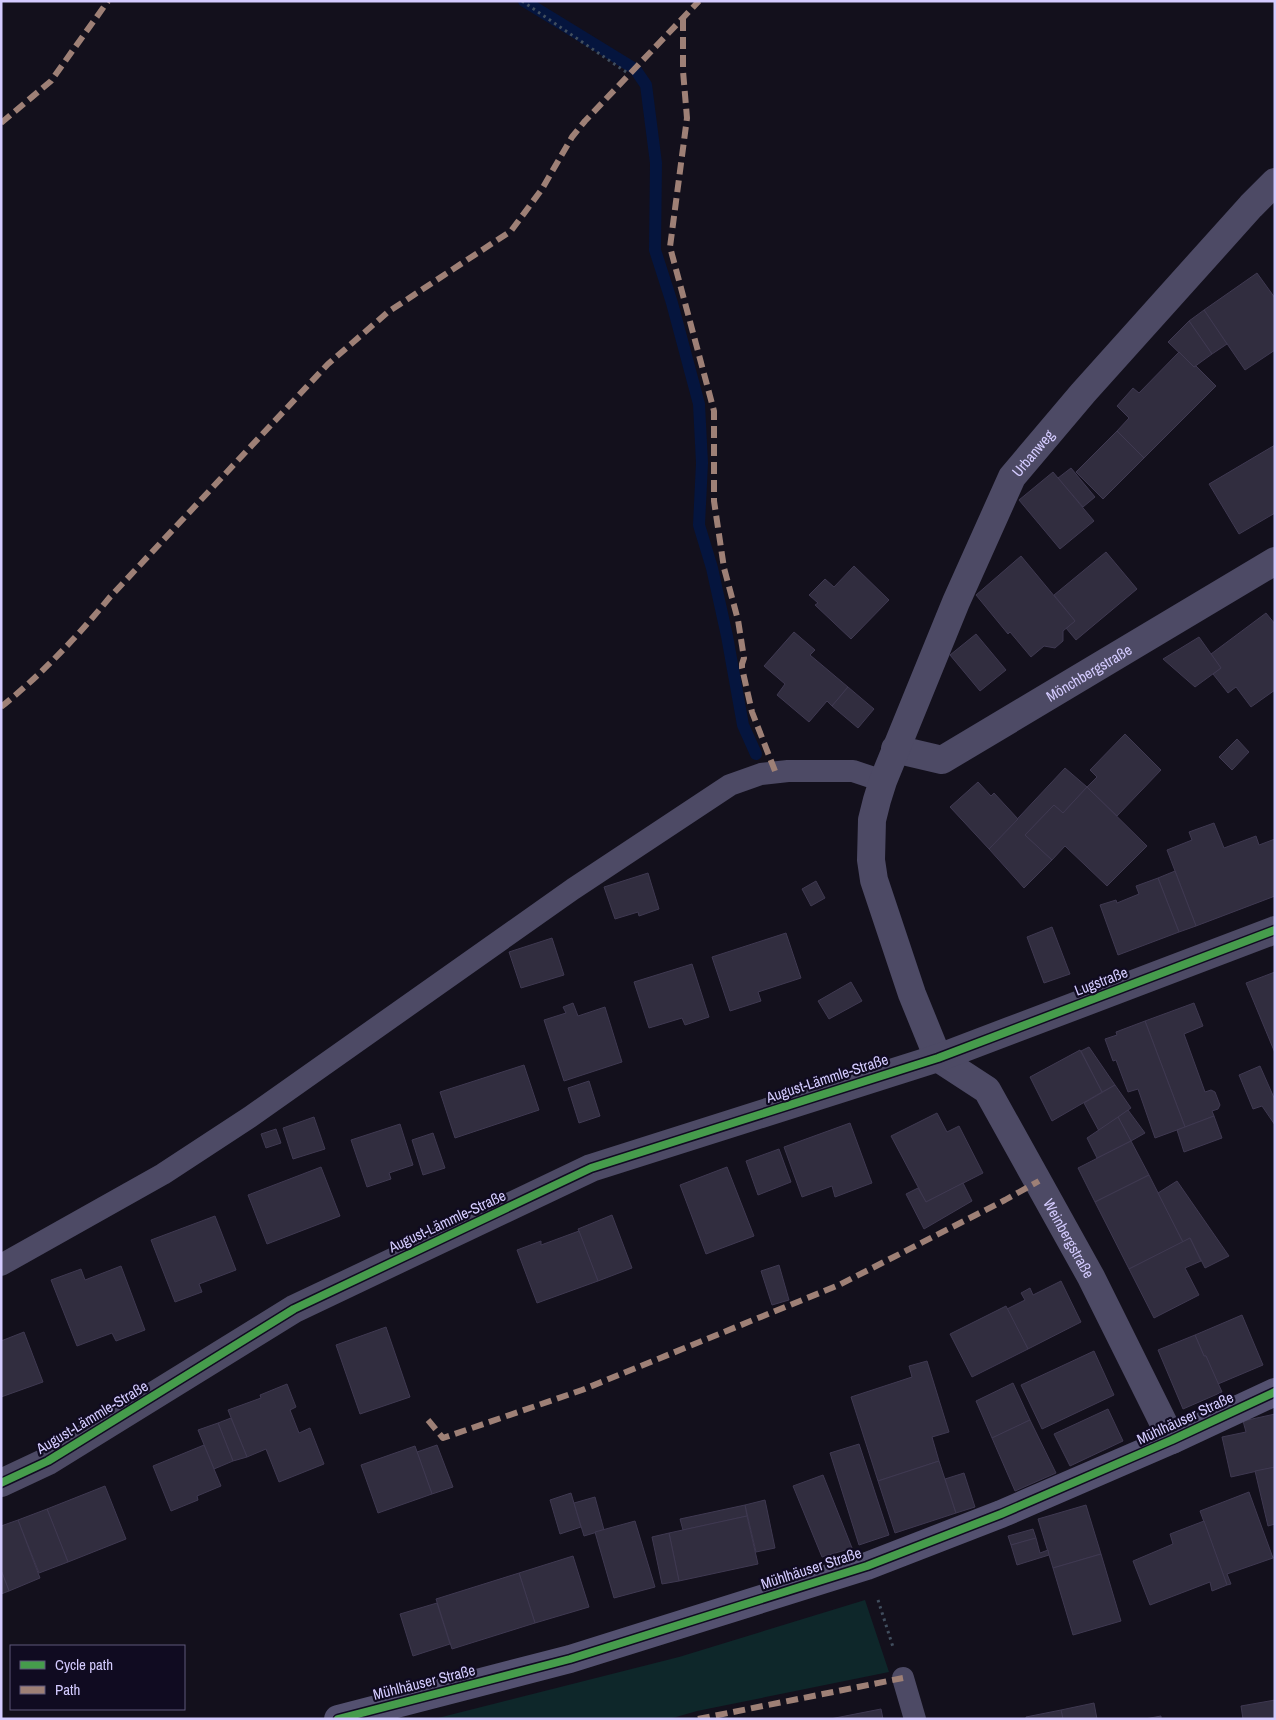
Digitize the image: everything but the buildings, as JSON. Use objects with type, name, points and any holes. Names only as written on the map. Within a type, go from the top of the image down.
[{"type":"street","name":"Urbanweg","points":[[884,781],[895,749],[956,602],[1012,476],[1083,393],[1251,206],[1275,182]]},
{"type":"street","name":"Mönchbergstraße","points":[[895,749],[942,760],[1275,561]]},
{"type":"street","points":[[884,781],[877,800],[871,833],[871,860],[874,880],[912,994],[938,1058]]},
{"type":"street","name":"Lugstraße","points":[[938,1058],[1275,930]]},
{"type":"street","name":"Weinbergstraße","points":[[938,1058],[987,1090],[1091,1277],[1172,1440]]},
{"type":"street","name":"August-Lämmle-Straße","points":[[1,1483],[48,1462],[294,1308],[591,1168],[938,1058]]},
{"type":"street","name":"Mühlhäuser Straße","points":[[338,1719],[570,1659],[866,1566],[1001,1514],[1172,1440],[1275,1392]]},
{"type":"lane","points":[[1,1265],[163,1174],[250,1117],[573,889],[730,785],[761,774],[788,771],[853,771],[884,781]]},
{"type":"lane","points":[[903,1678],[915,1719]]},
{"type":"path","points":[[522,1],[629,74]]},
{"type":"path","points":[[877,1598],[887,1627]]},
{"type":"green space","points":[[865,1600],[889,1672],[697,1711],[669,1719],[434,1719],[679,1657]]},
{"type":"waterway","points":[[524,1],[635,69],[646,85],[656,163],[655,250],[672,303],[699,404],[702,463],[699,525],[712,568],[727,636],[743,725],[756,754]]},
{"type":"marked path","points":[[1,123],[51,81],[108,1]]},
{"type":"marked path","points":[[1,707],[31,682],[72,641],[110,597],[328,364],[388,312],[511,231],[542,189],[572,137],[585,121],[699,1]]},
{"type":"marked path","points":[[683,19],[683,71],[687,118],[670,247],[714,411],[714,501],[724,568],[738,620],[744,658],[742,668],[752,712],[775,771]]},
{"type":"marked path","points":[[428,1420],[443,1438],[582,1390],[839,1285],[1039,1181]]},
{"type":"marked path","points":[[698,1719],[903,1678]]},
{"type":"cycle path","points":[[1,1483],[48,1461],[294,1309],[591,1168],[938,1058],[1275,930]]},
{"type":"cycle path","points":[[338,1719],[570,1659],[867,1566],[1001,1514],[1172,1440],[1275,1392]]}]
